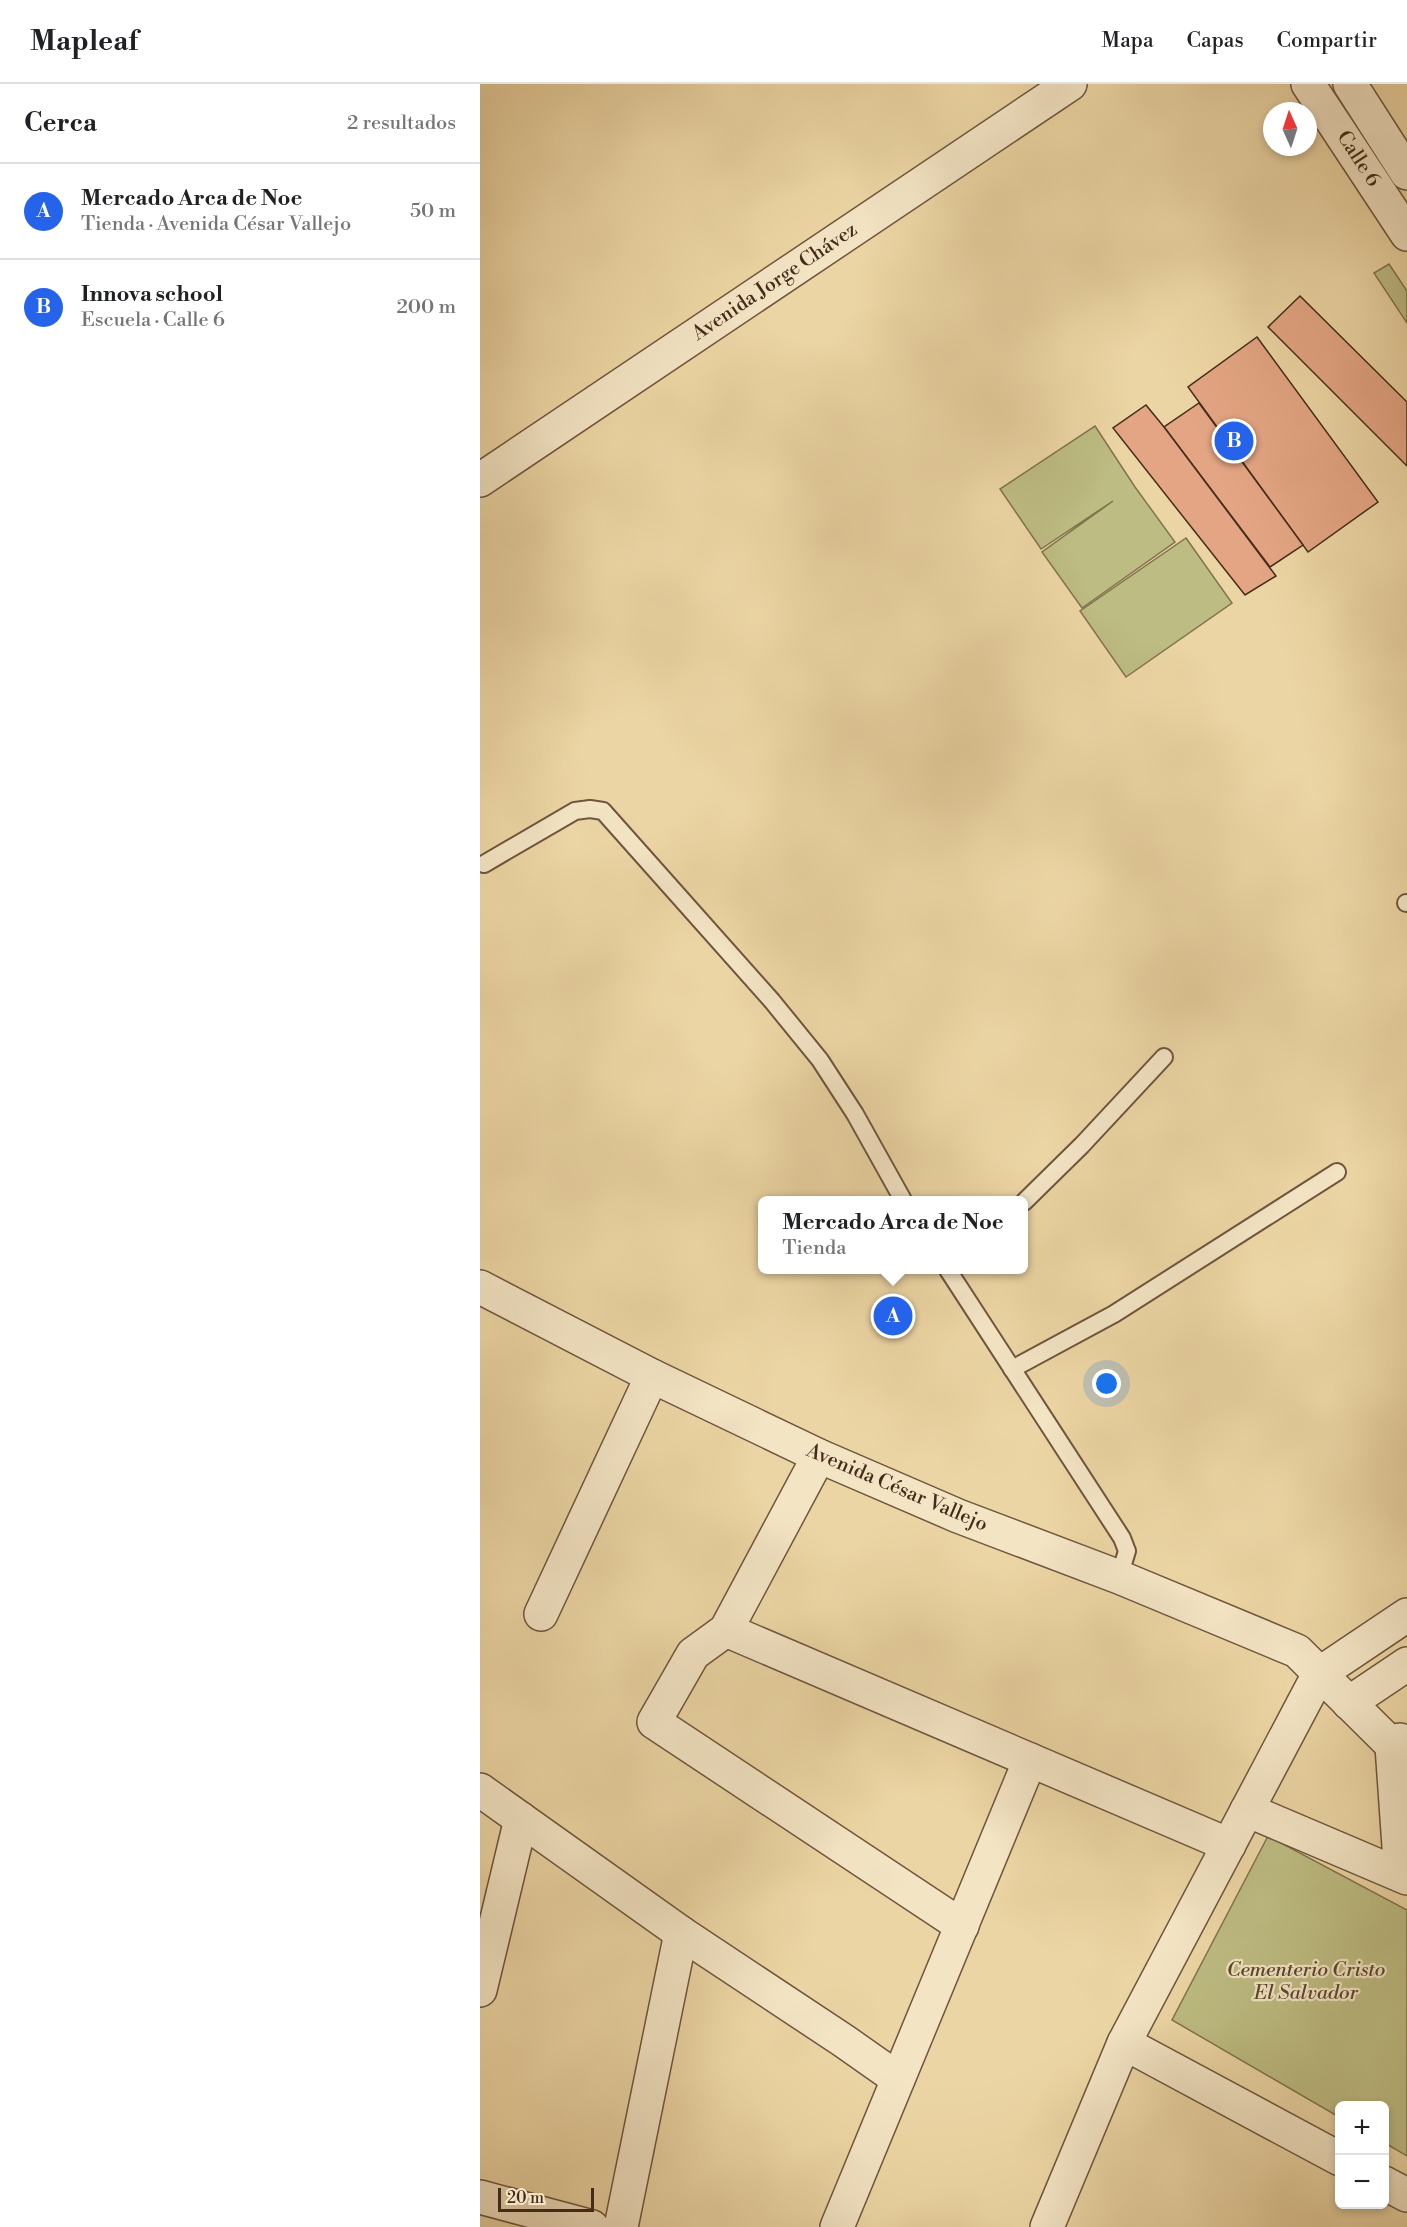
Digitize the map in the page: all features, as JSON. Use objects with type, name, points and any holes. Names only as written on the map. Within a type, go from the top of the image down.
[{"type":"street","name":"Avenida Jorge Chávez","points":[[480,480],[1070,84]]},
{"type":"street","name":"Calle 6","points":[[1308,84],[1407,234]]},
{"type":"street","name":"Calle 6","points":[[1350,84],[1407,173]]},
{"type":"street","points":[[1360,163],[1389,145]]},
{"type":"street","name":"Avenida César Vallejo","points":[[480,1287],[652,1376],[819,1456],[957,1516],[1119,1577],[1297,1652],[1349,1703],[1402,1747]]},
{"type":"street","points":[[541,1614],[652,1376]]},
{"type":"street","points":[[819,1456],[726,1630],[693,1654],[654,1722],[962,1926]]},
{"type":"street","points":[[1047,2227],[1124,2043],[1319,1674],[1407,1615]]},
{"type":"street","points":[[726,1630],[1229,1845]]},
{"type":"street","points":[[1349,1703],[1407,1664]]},
{"type":"street","points":[[1247,1810],[1404,1876],[1402,1747]]},
{"type":"street","points":[[837,2227],[1030,1760]]},
{"type":"street","points":[[480,1790],[681,1934],[844,2040],[898,2079]]},
{"type":"street","points":[[480,1990],[521,1819]]},
{"type":"street","points":[[621,2227],[681,1934]]},
{"type":"street","points":[[1124,2043],[1335,2156]]},
{"type":"street","points":[[1389,2186],[1407,2195]]},
{"type":"street","points":[[480,2197],[592,2227]]},
{"type":"lane","points":[[484,864],[575,811],[590,809],[603,811],[612,818],[772,1001],[820,1060],[855,1114],[901,1196]]},
{"type":"lane","points":[[1028,1197],[1082,1145],[1164,1057]]},
{"type":"lane","points":[[1012,1369],[1114,1314],[1337,1172]]},
{"type":"lane","points":[[952,1274],[1122,1538],[1127,1551],[1119,1577]]},
{"type":"green space","points":[[1389,264],[1407,291],[1407,323],[1374,273]]},
{"type":"green space","points":[[1095,426],[1175,542],[1082,608],[1042,552],[1113,501],[1041,549],[1000,489]]},
{"type":"green space","points":[[1186,538],[1232,603],[1126,677],[1080,611]]},
{"type":"green space","name":"Cementerio Cristo El Salvador","points":[[1268,1836],[1407,1910],[1407,2156],[1389,2145],[1389,2101],[1335,2101],[1335,2115],[1172,2020]]},
{"type":"building","points":[[1300,296],[1407,402],[1407,466],[1268,327]]},
{"type":"building","points":[[1257,337],[1378,502],[1308,552],[1188,387]]},
{"type":"building","points":[[1199,403],[1303,545],[1270,567],[1164,427]]},
{"type":"building","points":[[1146,405],[1276,576],[1245,595],[1113,428]]},
{"type":"place","name":"Innova school","points":[[1234,441]]},
{"type":"place","name":"Mercado Arca de Noe","points":[[893,1316]]}]
